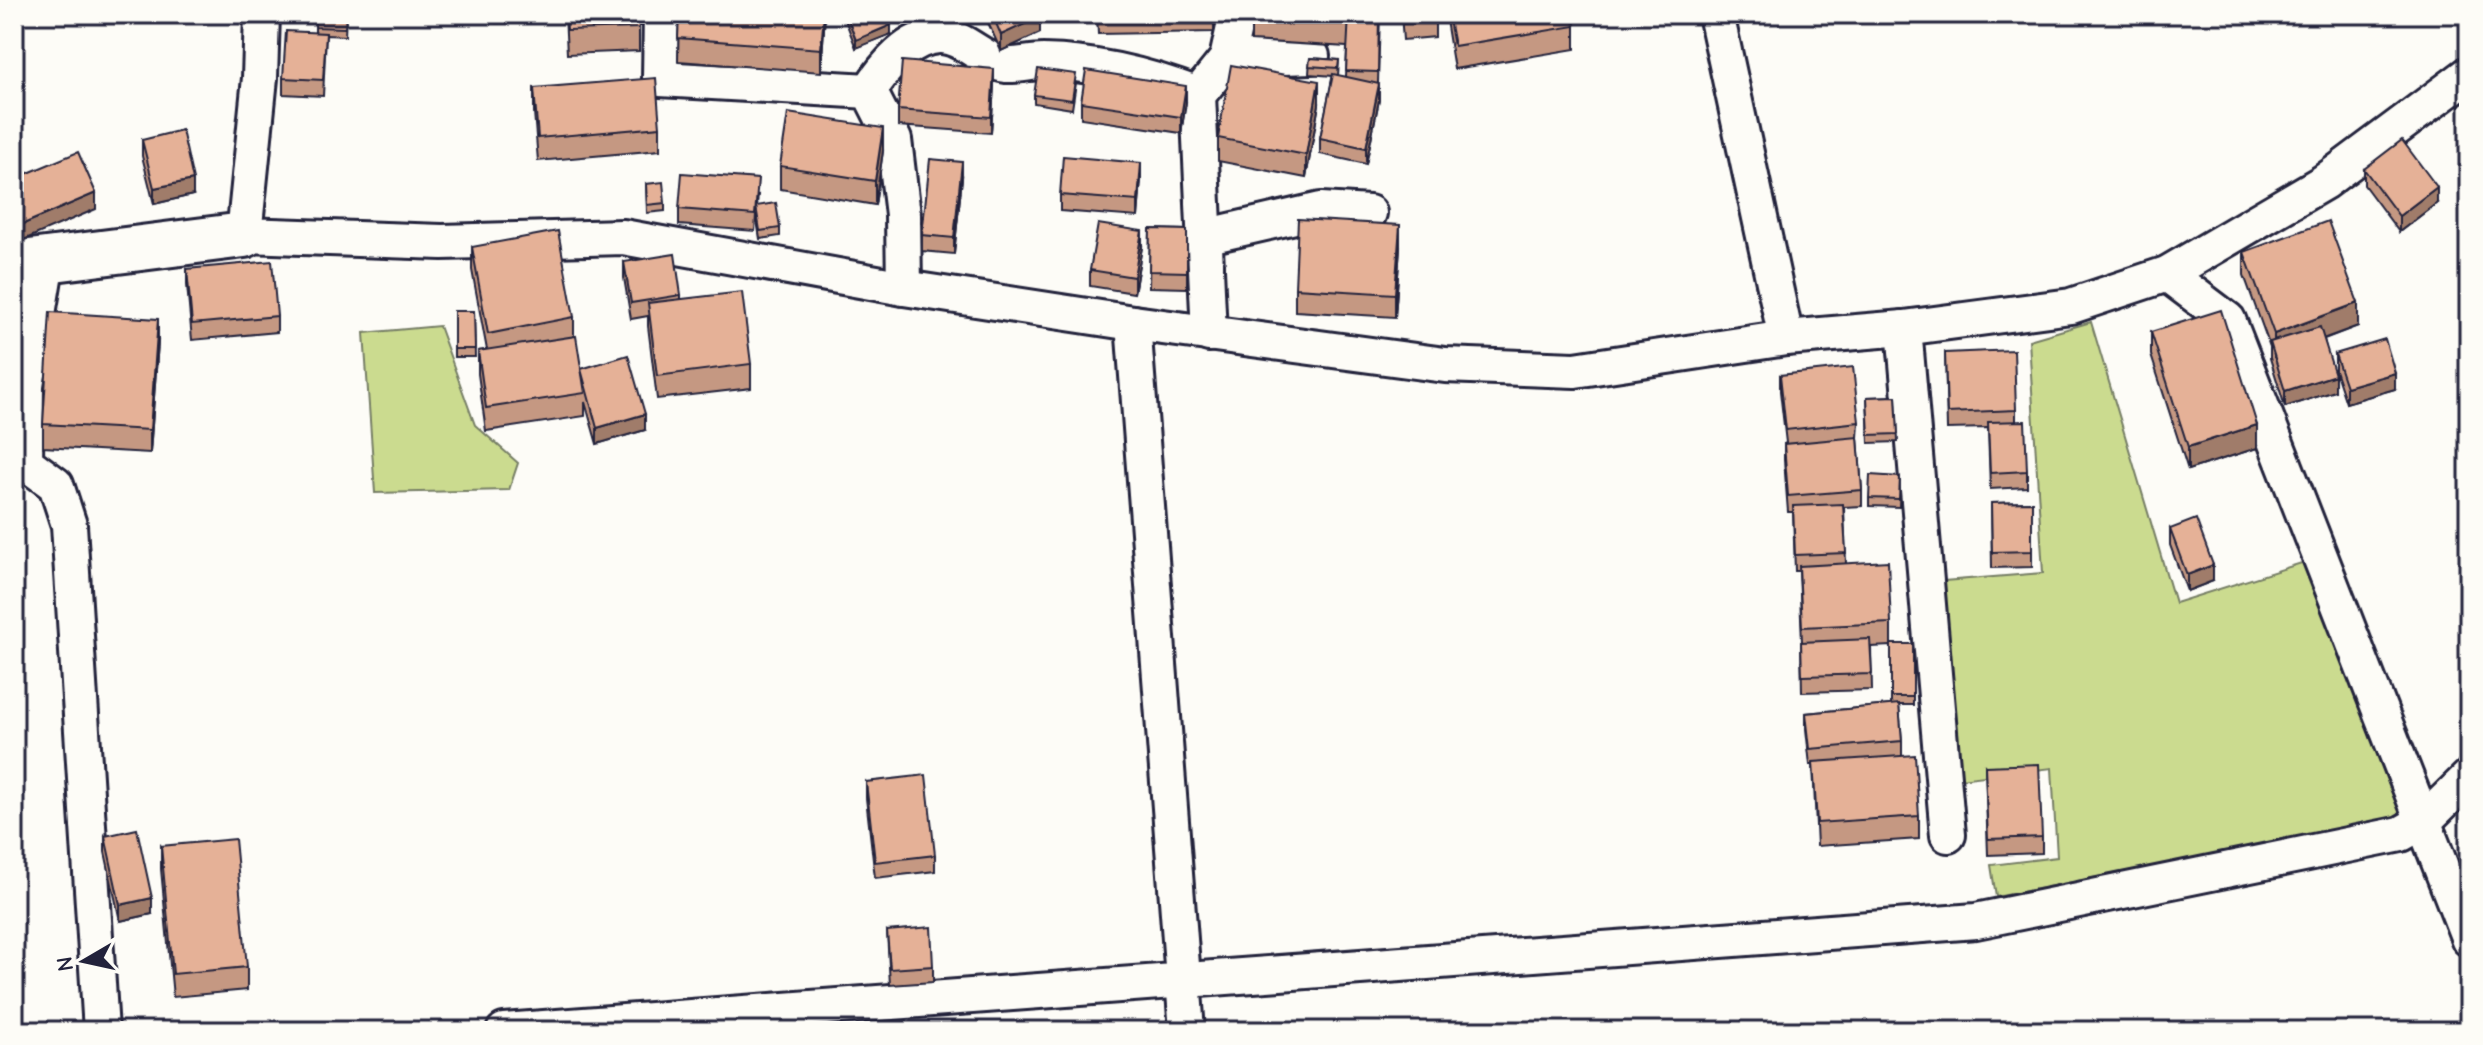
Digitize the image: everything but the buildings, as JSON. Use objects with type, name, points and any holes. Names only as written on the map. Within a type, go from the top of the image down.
[{"type":"street","points":[[244,235],[260,78],[262,14]]},
{"type":"street","points":[[661,14],[660,79],[869,91]]},
{"type":"street","points":[[1209,334],[1198,95],[1227,59],[1237,14]]},
{"type":"street","points":[[1716,14],[1786,338]]},
{"type":"street","points":[[869,91],[884,68],[916,42],[940,35],[1004,65],[1042,62],[1099,67],[1156,79],[1198,95]]},
{"type":"street","points":[[1227,59],[1312,56]]},
{"type":"street","points":[[101,1031],[69,525],[56,485],[25,462],[31,262],[244,235],[442,242],[623,237],[904,288],[1209,334],[1445,365],[1575,370],[1786,338],[1904,328],[2071,306],[2167,274],[2324,182],[2469,74]]},
{"type":"street","points":[[869,91],[894,140],[903,215],[904,288]]},
{"type":"street","points":[[1204,237],[1321,210],[1369,213]]},
{"type":"street","points":[[2167,274],[2228,320],[2469,939]]},
{"type":"street","points":[[1133,323],[1187,1031]]},
{"type":"street","points":[[1904,328],[1948,835]]},
{"type":"street","points":[[504,1031],[1976,921],[2401,834],[2424,821],[2469,777]]},
{"type":"green space","points":[[2091,322],[2175,603],[2308,561],[2407,809],[2398,818],[1996,897],[1991,865],[2057,857],[2052,768],[1960,779],[1944,581],[2043,573],[2029,340]]},
{"type":"green space","points":[[439,326],[475,425],[518,463],[509,490],[375,493],[364,333]]}]
